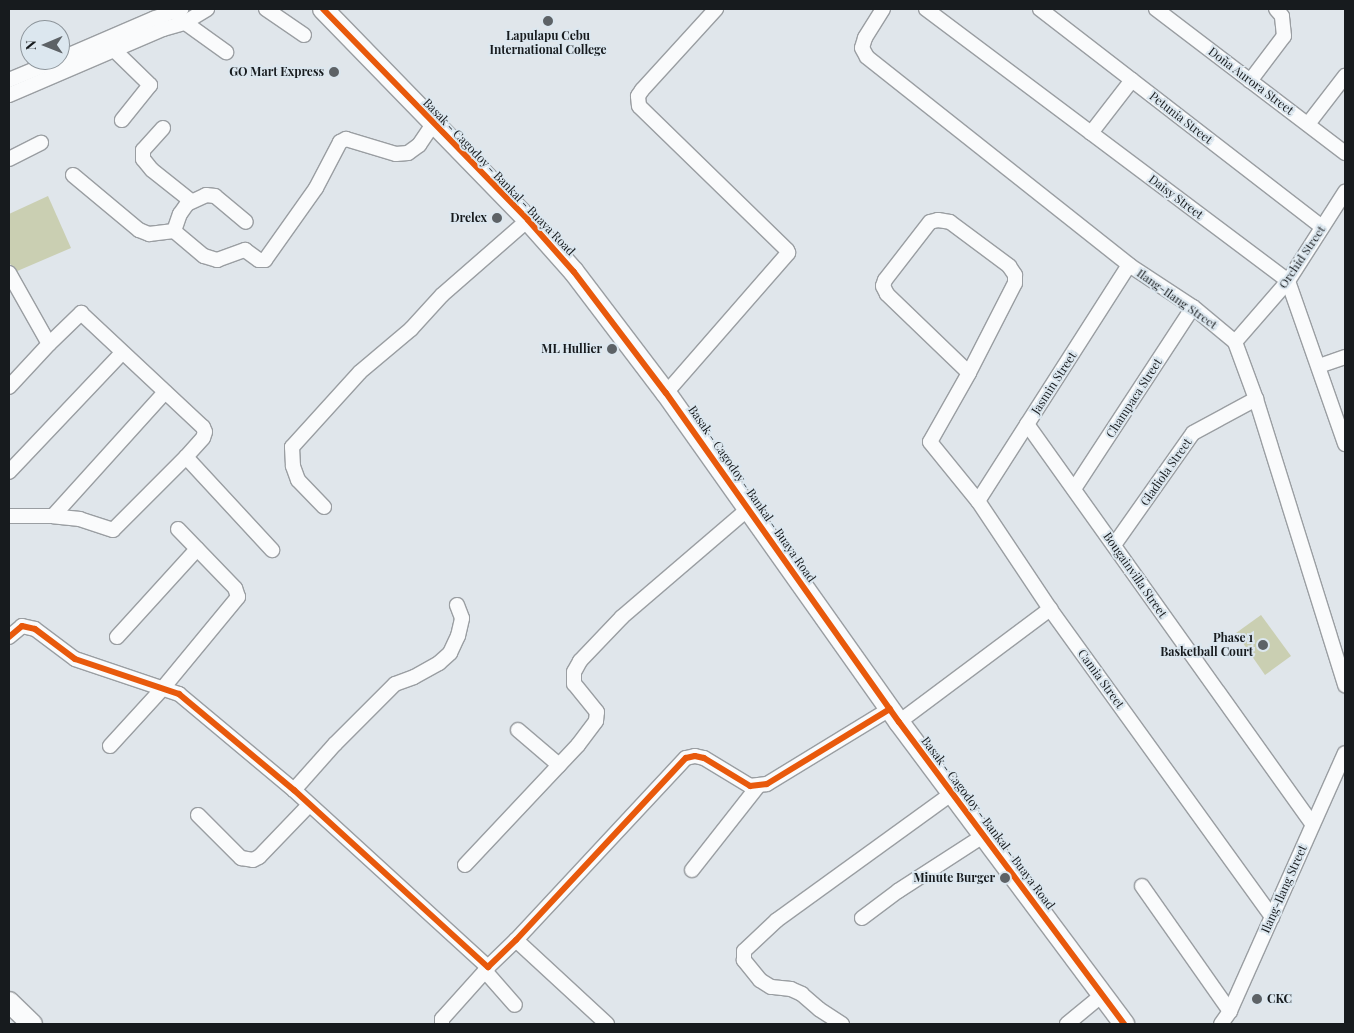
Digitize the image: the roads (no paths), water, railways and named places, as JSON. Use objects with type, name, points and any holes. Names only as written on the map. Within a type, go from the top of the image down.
[{"type":"street","points":[[142,9],[159,23]]},
{"type":"street","points":[[70,55],[180,15],[207,9]]},
{"type":"street","points":[[266,9],[304,35]]},
{"type":"street","name":"Basak - Cagodoy - Bankal - Buaya Road","points":[[323,9],[528,220],[574,272],[749,508],[894,715],[1124,1024]]},
{"type":"street","points":[[666,394],[788,253],[639,106],[638,96],[642,90],[716,9]]},
{"type":"street","name":"Ilang-Ilang Street","points":[[883,9],[865,38],[862,48],[867,58],[1129,265],[1193,307],[1235,342],[1256,399],[1341,657],[1345,685]]},
{"type":"street","name":"Daisy Street","points":[[926,9],[1288,281]]},
{"type":"street","name":"Petunia Street","points":[[1040,9],[1322,227]]},
{"type":"street","name":"Doña Aurora Street","points":[[1156,9],[1345,153]]},
{"type":"street","points":[[1250,81],[1284,36],[1282,16],[1276,9]]},
{"type":"street","points":[[180,15],[226,52]]},
{"type":"street","points":[[9,95],[115,51],[159,23]]},
{"type":"street","points":[[104,41],[150,85],[122,120]]},
{"type":"street","points":[[9,80],[33,70]]},
{"type":"street","points":[[1308,124],[1345,76]]},
{"type":"street","points":[[1091,133],[1132,80]]},
{"type":"street","points":[[73,175],[139,230],[149,234],[174,231],[204,256],[217,260],[245,250],[258,260],[265,260],[316,188],[340,142],[346,139],[396,154],[408,153],[418,145],[433,124]]},
{"type":"street","points":[[163,128],[143,150],[143,159],[152,170],[191,201]]},
{"type":"street","points":[[9,159],[41,144]]},
{"type":"street","name":"Orchid Street","points":[[1235,342],[1288,281],[1345,192]]},
{"type":"street","points":[[174,231],[180,214],[191,201],[201,195],[215,196],[246,222]]},
{"type":"street","points":[[324,507],[298,480],[293,466],[292,447],[360,372],[411,329],[442,295],[528,220]]},
{"type":"street","points":[[938,220],[950,222],[1009,266],[1015,275],[1015,283],[969,374],[887,294],[883,286],[885,280],[930,222],[938,220]]},
{"type":"street","name":"Jasmin Street","points":[[978,500],[1129,265]]},
{"type":"street","points":[[9,273],[49,344]]},
{"type":"street","points":[[1288,281],[1345,444]]},
{"type":"street","name":"Champaca Street","points":[[1074,489],[1193,307]]},
{"type":"street","points":[[9,387],[81,313],[203,427],[205,432],[203,438],[186,457],[113,530],[80,519],[52,516],[9,516]]},
{"type":"street","points":[[9,472],[122,353]]},
{"type":"street","points":[[1319,366],[1345,357]]},
{"type":"street","name":"Camia Street","points":[[969,374],[930,442],[978,500],[1050,609],[1272,916]]},
{"type":"street","points":[[52,516],[165,392]]},
{"type":"street","name":"Gladiola Street","points":[[1114,545],[1193,433],[1256,399]]},
{"type":"street","name":"Bougainvilla Street","points":[[1028,424],[1312,824]]},
{"type":"street","points":[[186,457],[272,550]]},
{"type":"street","points":[[465,865],[590,731],[596,721],[597,712],[574,684],[574,672],[580,661],[630,610],[749,508]]},
{"type":"street","points":[[110,746],[163,688],[238,597],[234,588],[178,529]]},
{"type":"street","points":[[117,637],[197,549]]},
{"type":"street","points":[[294,790],[335,744],[395,684],[414,677],[439,663],[450,653],[458,636],[462,618],[457,604]]},
{"type":"street","points":[[442,1024],[442,1019],[486,969],[516,940],[686,758],[695,756],[704,758],[750,786],[767,784],[894,715],[1050,609]]},
{"type":"street","points":[[9,636],[22,626],[35,629],[75,659],[180,694],[294,790],[486,969],[515,1005]]},
{"type":"street","points":[[518,730],[558,765]]},
{"type":"street","name":"Ilang-Ilang Street","points":[[1221,1024],[1230,1011],[1345,752]]},
{"type":"street","points":[[692,870],[758,786]]},
{"type":"street","points":[[842,1024],[819,1009],[802,994],[791,989],[771,987],[760,980],[744,960],[744,951],[776,920],[952,794]]},
{"type":"street","points":[[198,815],[242,858],[253,860],[259,857],[309,805]]},
{"type":"street","points":[[862,918],[898,891],[983,836]]},
{"type":"street","points":[[1142,886],[1230,1011]]},
{"type":"street","points":[[516,940],[607,1024]]},
{"type":"street","points":[[1067,1024],[1102,995]]},
{"type":"street","points":[[9,1002],[32,1024]]},
{"type":"place","name":"Lapulapu Cebu International College","points":[[548,21]]},
{"type":"place","name":"GO Mart Express","points":[[334,72]]},
{"type":"place","name":"Drelex","points":[[497,218]]},
{"type":"place","name":"ML Hullier","points":[[612,349]]},
{"type":"place","name":"Phase 1 Basketball Court","points":[[1263,645]]},
{"type":"place","name":"Minute Burger","points":[[1005,878]]},
{"type":"place","name":"CKC","points":[[1257,999]]}]
